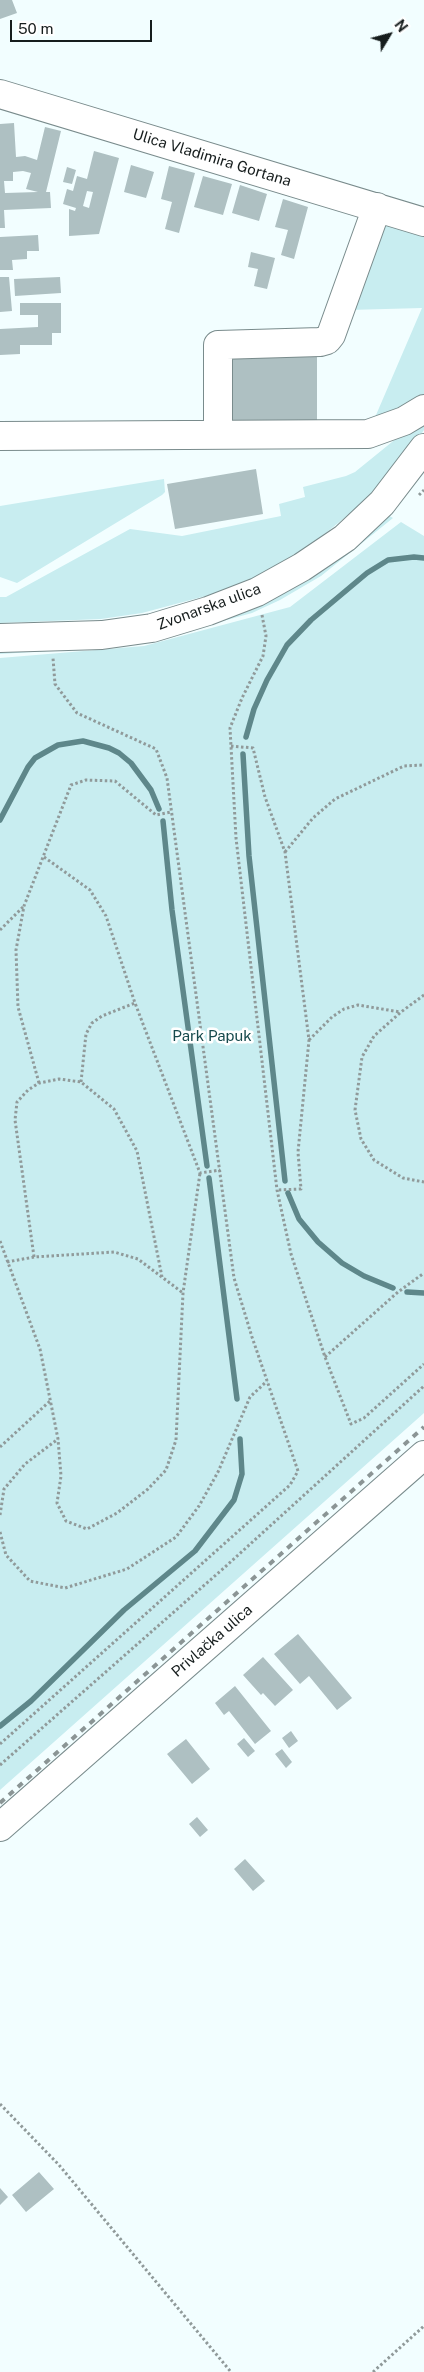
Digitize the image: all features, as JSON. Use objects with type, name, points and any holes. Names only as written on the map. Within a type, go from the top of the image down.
[{"type":"street","name":"Ulica Vladimira Gortana","points":[[0,94],[424,222]]},
{"type":"street","points":[[218,435],[218,345],[320,342],[327,340],[331,335],[377,207]]},
{"type":"street","points":[[0,436],[368,434],[404,421],[424,409]]},
{"type":"street","name":"Zvonarska ulica","points":[[0,638],[102,635],[152,628],[208,611],[257,592],[302,567],[345,538],[382,503],[424,448]]},
{"type":"street","name":"Privlačka ulica","points":[[0,1827],[424,1455]]},
{"type":"path","points":[[261,612],[266,636],[263,656],[230,728],[236,838],[277,1190],[291,1254],[325,1357],[351,1424],[364,1418],[424,1364]]},
{"type":"path","points":[[0,1744],[290,1485],[298,1471],[234,1278],[167,778],[156,749],[77,712],[54,684],[52,653]]},
{"type":"path","points":[[231,746],[253,748],[265,797],[285,852],[308,1040],[298,1152],[301,1189],[277,1190]]},
{"type":"path","points":[[285,852],[314,818],[335,799],[404,766],[424,765]]},
{"type":"path","points":[[39,1083],[18,1007],[16,950],[24,906],[71,785],[86,780],[115,781],[156,815],[172,812]]},
{"type":"path","points":[[0,1241],[40,1349],[58,1439],[62,1476],[57,1503],[66,1522],[87,1529],[117,1513],[148,1489],[166,1470],[176,1440],[183,1293],[200,1173],[135,1003],[106,916],[90,890],[44,857]]},
{"type":"path","points":[[0,930],[24,906]]},
{"type":"path","points":[[424,995],[374,1036],[362,1057],[355,1110],[361,1139],[374,1160],[403,1178],[424,1182]]},
{"type":"path","points":[[81,1082],[86,1034],[92,1024],[102,1016],[135,1003]]},
{"type":"path","points":[[308,1040],[332,1017],[358,1005],[401,1012]]},
{"type":"path","points":[[34,1257],[15,1120],[18,1102],[28,1090],[39,1083],[59,1079],[81,1082],[114,1109],[138,1151],[162,1277]]},
{"type":"path","points":[[200,1173],[220,1170]]},
{"type":"path","points":[[7,1262],[34,1257],[114,1252],[138,1259],[183,1293]]},
{"type":"path","points":[[325,1357],[398,1292],[424,1273]]},
{"type":"path","points":[[0,1532],[6,1555],[30,1581],[65,1588],[127,1569],[176,1537],[200,1506],[218,1472],[250,1397],[267,1381]]},
{"type":"path","points":[[0,1765],[224,1567],[424,1386]]},
{"type":"path","points":[[0,1447],[50,1401]]},
{"type":"path","points":[[0,1515],[4,1489],[24,1464],[58,1439]]},
{"type":"path","points":[[0,2104],[59,2165],[231,2372]]},
{"type":"path","points":[[373,2372],[424,2326]]},
{"type":"green space","points":[[383,214],[424,227],[424,400],[373,422],[422,308],[349,310]]},
{"type":"green space","points":[[424,416],[424,430],[400,464],[364,502],[292,559],[257,577],[228,590],[142,613],[101,619],[0,623],[0,597],[6,597],[130,529],[182,536],[281,516],[279,504],[305,497],[303,487],[355,472]]},
{"type":"green space","points":[[164,479],[165,492],[162,495],[17,583],[0,577],[0,506]]},
{"type":"green space","points":[[386,514],[393,518],[321,576],[280,600],[252,613],[179,633],[81,649],[0,654],[0,644],[157,633]]},
{"type":"green space","name":"Park Papuk","points":[[401,522],[424,536],[424,1413],[0,1790],[0,658],[144,646],[290,607]]},
{"type":"building","points":[[0,0],[12,0],[17,13],[0,19]]},
{"type":"building","points":[[14,123],[16,157],[25,156],[37,160],[45,127],[61,131],[46,192],[50,192],[51,208],[4,210],[5,228],[0,228],[0,124]],"holes":[[[23,171],[31,173],[26,189],[38,192],[5,193],[4,181],[13,181],[13,172]]]},
{"type":"building","points":[[94,151],[119,158],[99,234],[69,236],[69,209],[75,211],[76,208],[63,204],[67,189],[73,191],[77,176],[87,179]],"holes":[[[87,191],[93,192],[89,208],[83,206]]]},
{"type":"building","points":[[131,165],[154,172],[146,198],[124,192]]},
{"type":"building","points":[[169,166],[195,173],[179,233],[165,229],[172,202],[161,199]]},
{"type":"building","points":[[67,167],[76,170],[72,184],[63,182]]},
{"type":"building","points":[[203,176],[232,184],[223,215],[194,207]]},
{"type":"building","points":[[240,185],[267,194],[259,221],[232,213]]},
{"type":"building","points":[[283,199],[308,207],[294,259],[281,255],[288,230],[275,227]]},
{"type":"building","points":[[38,235],[39,251],[27,251],[27,259],[12,260],[13,270],[0,270],[0,237]]},
{"type":"building","points":[[251,252],[275,258],[267,289],[254,286],[258,269],[248,267]]},
{"type":"building","points":[[0,277],[9,277],[12,311],[0,312]]},
{"type":"building","points":[[60,277],[61,293],[15,296],[14,279]]},
{"type":"building","points":[[20,303],[61,303],[61,333],[52,333],[52,345],[20,345],[20,354],[0,355],[0,329],[38,327],[38,315],[20,315]]},
{"type":"building","points":[[231,356],[317,357],[317,427],[231,426]]},
{"type":"building","points":[[256,469],[263,514],[175,529],[167,484]]},
{"type":"building","points":[[298,1634],[352,1698],[337,1710],[309,1676],[300,1684],[274,1654]]},
{"type":"building","points":[[263,1657],[293,1690],[275,1706],[263,1693],[261,1695],[243,1675]]},
{"type":"building","points":[[235,1686],[271,1731],[255,1744],[229,1711],[224,1715],[215,1703]]},
{"type":"building","points":[[291,1731],[298,1741],[289,1748],[282,1738]]},
{"type":"building","points":[[244,1738],[255,1751],[248,1757],[237,1744]]},
{"type":"building","points":[[186,1739],[210,1769],[192,1784],[167,1754]]},
{"type":"building","points":[[282,1749],[292,1762],[286,1768],[275,1754]]},
{"type":"building","points":[[197,1817],[208,1830],[200,1837],[189,1824]]},
{"type":"building","points":[[245,1859],[265,1881],[253,1891],[234,1869]]},
{"type":"building","points":[[39,2172],[54,2189],[26,2212],[12,2195]]},
{"type":"building","points":[[0,2188],[8,2197],[0,2205]]},
{"type":"waterway","points":[[246,737],[254,709],[267,680],[287,645],[311,620],[367,573],[388,560],[414,557],[424,558]]},
{"type":"waterway","points":[[0,820],[28,767],[35,758],[58,745],[83,741],[109,748],[119,753],[131,763],[151,790],[159,809]]},
{"type":"waterway","points":[[243,754],[249,856],[285,1181]]},
{"type":"waterway","points":[[163,821],[172,910],[207,1166]]},
{"type":"waterway","points":[[209,1178],[237,1399]]},
{"type":"waterway","points":[[288,1193],[299,1219],[318,1242],[342,1263],[364,1276],[393,1288]]},
{"type":"waterway","points":[[407,1292],[424,1293]]},
{"type":"waterway","points":[[0,1726],[31,1701],[124,1610],[195,1551],[234,1500],[242,1474],[240,1439]]},
{"type":"railway","points":[[0,1803],[424,1427]]}]
